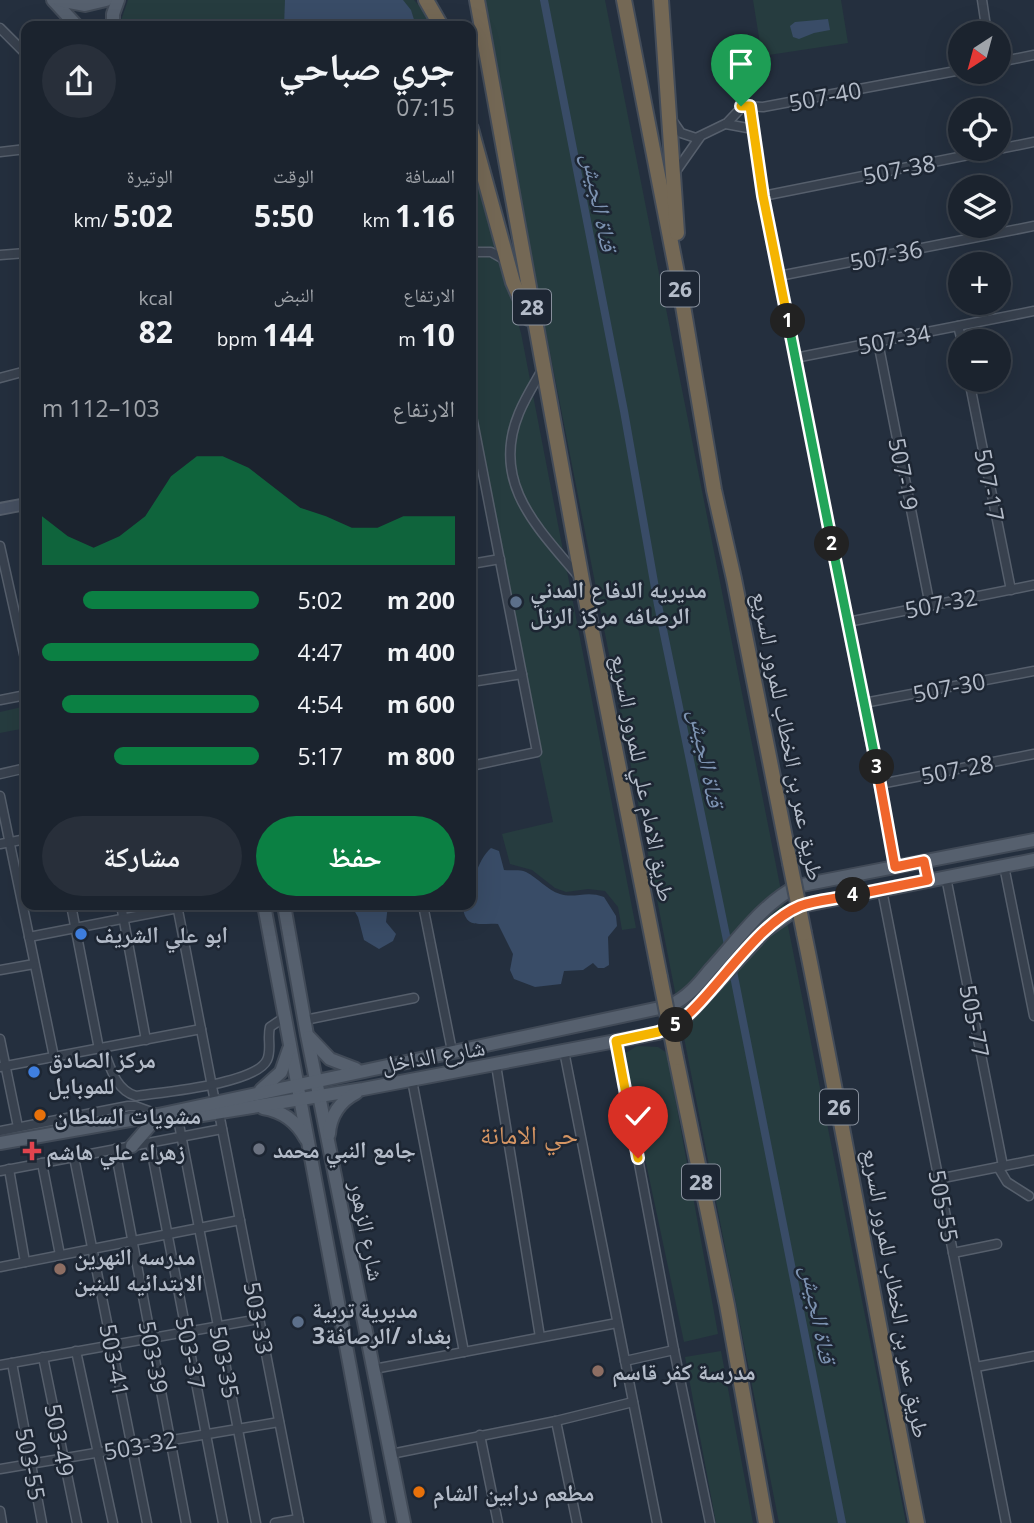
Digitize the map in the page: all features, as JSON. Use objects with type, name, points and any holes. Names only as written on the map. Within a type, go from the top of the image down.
[{"type":"highway","points":[[426,0],[439,21]]},
{"type":"highway","points":[[435,0],[441,21]]},
{"type":"highway","name":"طريق الامام علي للمرور السريع","points":[[477,0],[582,580],[727,1305],[766,1523]]},
{"type":"highway","name":"طريق عمر بن الخطاب للمرور السريع","points":[[624,0],[681,294],[714,490],[837,1094],[917,1523]]},
{"type":"highway","points":[[663,0],[681,294]]},
{"type":"highway","points":[[476,148],[515,288],[537,335]]},
{"type":"main road","points":[[53,0],[72,21]]},
{"type":"main road","points":[[59,0],[85,5],[106,0]]},
{"type":"main road","points":[[114,21],[118,0]]},
{"type":"main road","name":"شارع الداخل","points":[[0,1152],[254,1100],[298,1084],[640,1012],[680,1001],[776,899],[797,887],[1034,840]]},
{"type":"main road","name":"شارع الداخل","points":[[254,1100],[301,1100],[320,1097],[496,1065],[673,1028],[765,932],[800,906],[1034,860]]},
{"type":"main road","points":[[924,861],[928,880]]},
{"type":"main road","name":"شارع الزهور","points":[[265,910],[379,1523]]},
{"type":"main road","name":"شارع الزهور","points":[[285,910],[304,1020],[404,1523]]},
{"type":"main road","points":[[307,1035],[330,1059],[360,1070]]},
{"type":"main road","points":[[289,1038],[286,1061],[281,1072],[254,1100],[297,1125],[309,1145]]},
{"type":"main road","points":[[386,1065],[390,1084]]},
{"type":"main road","points":[[329,1142],[330,1128],[341,1104],[363,1089]]},
{"type":"main road","name":"شارع الداخل","points":[[0,1143],[155,1119],[178,1119],[217,1107]]},
{"type":"main road","points":[[132,1146],[155,1119]]},
{"type":"street","points":[[982,0],[985,21]]},
{"type":"street","points":[[0,28],[21,49]]},
{"type":"street","points":[[1012,59],[1034,55]]},
{"type":"street","name":"507-40","points":[[750,106],[761,108],[948,72]]},
{"type":"street","points":[[673,176],[700,137],[726,124],[740,107],[750,106],[763,196],[895,867]]},
{"type":"street","points":[[669,116],[684,135],[700,137]]},
{"type":"street","points":[[726,124],[753,129]]},
{"type":"street","name":"507-38","points":[[763,196],[1034,142]]},
{"type":"street","points":[[0,152],[21,150]]},
{"type":"street","name":"507-36","points":[[779,276],[1034,226]]},
{"type":"street","points":[[476,252],[491,252],[507,261]]},
{"type":"street","points":[[0,256],[21,254]]},
{"type":"street","name":"507-34","points":[[795,358],[1034,311]]},
{"type":"street","name":"507-19","points":[[878,342],[930,606]]},
{"type":"street","points":[[544,367],[514,427],[512,473],[520,502],[528,515],[582,580]]},
{"type":"street","points":[[0,378],[21,372]]},
{"type":"street","name":"507-17","points":[[971,392],[1011,590]]},
{"type":"street","points":[[476,437],[537,753],[476,765]]},
{"type":"street","points":[[0,509],[21,505]]},
{"type":"street","points":[[0,546],[21,640]]},
{"type":"street","points":[[476,563],[500,559]]},
{"type":"street","name":"507-32","points":[[848,622],[1034,585]]},
{"type":"street","name":"507-30","points":[[864,703],[1034,671]]},
{"type":"street","points":[[476,680],[522,674]]},
{"type":"street","points":[[0,700],[21,696]]},
{"type":"street","name":"507-28","points":[[880,784],[1034,754]]},
{"type":"street","points":[[0,774],[21,769]]},
{"type":"street","points":[[0,796],[5,843],[21,906]]},
{"type":"street","points":[[1004,866],[1034,1016]]},
{"type":"street","name":"505-77","points":[[946,877],[1001,1166]]},
{"type":"street","name":"505-55","points":[[882,890],[1006,1523]]},
{"type":"street","points":[[22,910],[54,1057]]},
{"type":"street","points":[[72,910],[101,1048],[115,1079],[131,1095],[135,1106],[155,1119]]},
{"type":"street","points":[[122,910],[146,1040]]},
{"type":"street","points":[[29,937],[160,910]]},
{"type":"street","name":"503-33","points":[[179,910],[298,1521]]},
{"type":"street","points":[[425,910],[452,1051]]},
{"type":"street","points":[[0,970],[34,964]]},
{"type":"street","points":[[304,1020],[414,998]]},
{"type":"street","points":[[131,1095],[212,1084],[248,1075],[260,1069],[267,1062],[270,1027],[285,1017]]},
{"type":"street","points":[[3,1067],[201,1029]]},
{"type":"street","points":[[0,1039],[3,1067],[18,1127]]},
{"type":"street","points":[[616,1041],[674,1350],[710,1523]]},
{"type":"street","points":[[564,1051],[657,1523]]},
{"type":"street","points":[[496,1065],[540,1337]]},
{"type":"street","points":[[412,1080],[464,1352]]},
{"type":"street","points":[[0,1131],[135,1106]]},
{"type":"street","name":"503-35","points":[[178,1119],[257,1523]]},
{"type":"street","points":[[25,1262],[5,1170],[222,1129]]},
{"type":"street","name":"503-37","points":[[150,1143],[223,1523]]},
{"type":"street","name":"503-39","points":[[115,1149],[186,1523]]},
{"type":"street","name":"503-41","points":[[74,1157],[146,1523]]},
{"type":"street","points":[[938,1179],[1034,1160]]},
{"type":"street","points":[[42,1163],[60,1255]]},
{"type":"street","points":[[1001,1166],[1007,1182],[1029,1196]]},
{"type":"street","points":[[0,1267],[240,1220]]},
{"type":"street","points":[[953,1254],[997,1244]]},
{"type":"street","points":[[0,1365],[259,1319]]},
{"type":"street","points":[[374,1369],[617,1323]]},
{"type":"street","points":[[625,1361],[674,1350]]},
{"type":"street","points":[[76,1352],[113,1523]]},
{"type":"street","points":[[976,1367],[1034,1356]]},
{"type":"street","name":"503-49","points":[[43,1357],[76,1523]]},
{"type":"street","name":"503-55","points":[[12,1363],[42,1523]]},
{"type":"street","points":[[391,1454],[556,1421],[633,1402]]},
{"type":"street","points":[[556,1421],[577,1523]]},
{"type":"street","name":"503-32","points":[[0,1469],[279,1422]]},
{"type":"street","points":[[480,1435],[498,1523]]},
{"type":"street","points":[[0,1511],[2,1523]]},
{"type":"street","points":[[275,1523],[298,1521]]},
{"type":"green space","points":[[128,0],[414,0],[430,21],[121,21]]},
{"type":"green space","points":[[481,0],[605,0],[906,1523],[779,1523]]},
{"type":"green space","points":[[753,0],[841,0],[848,43],[762,56]]},
{"type":"green space","points":[[476,178],[521,333],[636,928],[622,930],[618,907],[605,891],[588,889],[566,892],[555,888],[532,870],[510,864],[502,834],[553,822],[476,458]]},
{"type":"green space","points":[[21,707],[21,729],[0,733],[0,712]]},
{"type":"green space","points":[[637,1046],[658,1047],[667,1053],[718,1334],[684,1342],[629,1083],[626,1053]]},
{"type":"green space","points":[[721,1351],[753,1523],[716,1523],[685,1357]]},
{"type":"water","points":[[285,0],[403,0],[411,10],[414,21],[284,21]]},
{"type":"water","points":[[828,19],[830,30],[799,39],[793,37],[790,26],[795,22]]},
{"type":"water","points":[[491,848],[499,851],[504,870],[526,872],[560,894],[592,894],[604,897],[616,916],[617,926],[608,937],[609,965],[598,968],[593,963],[583,970],[564,971],[561,984],[535,987],[514,979],[510,970],[513,954],[498,924],[470,922],[464,913],[464,910],[476,910],[476,876]]},
{"type":"water","points":[[354,910],[387,910],[386,922],[396,934],[393,941],[379,949],[364,940]]},
{"type":"waterway","name":"قناة الجيش","points":[[544,0],[624,411],[658,605],[729,950]]},
{"type":"waterway","name":"قناة الجيش","points":[[732,966],[842,1523]]},
{"type":"place","name":"مديريه الدفاع المدني الرصافه مركز الرتل","points":[[516,602]]},
{"type":"place","name":"ابو علي الشريف","points":[[81,934]]},
{"type":"place","name":"مركز الصادق للموبايل","points":[[34,1072]]},
{"type":"place","name":"مشويات السلطان","points":[[40,1115]]},
{"type":"place","name":"جامع النبي محمد","points":[[259,1149]]},
{"type":"place","name":"زهراء علي هاشم","points":[[32,1151]]},
{"type":"place","name":"مدرسه النهرين الابتدائيه للبنين","points":[[60,1269]]},
{"type":"place","name":"مديرية تربية بغداد /الرصافة3","points":[[298,1322]]},
{"type":"place","name":"مدرسة كفر قاسم","points":[[598,1371]]},
{"type":"place","name":"مطعم درابين الشام","points":[[419,1492]]},
{"type":"district","name":"حي الامانة","points":[[529,1134]]},
{"type":"route","points":[[638,1158],[616,1041],[673,1028],[765,932],[800,906],[928,880],[924,861],[895,867],[763,196],[750,106],[741,106]]}]
